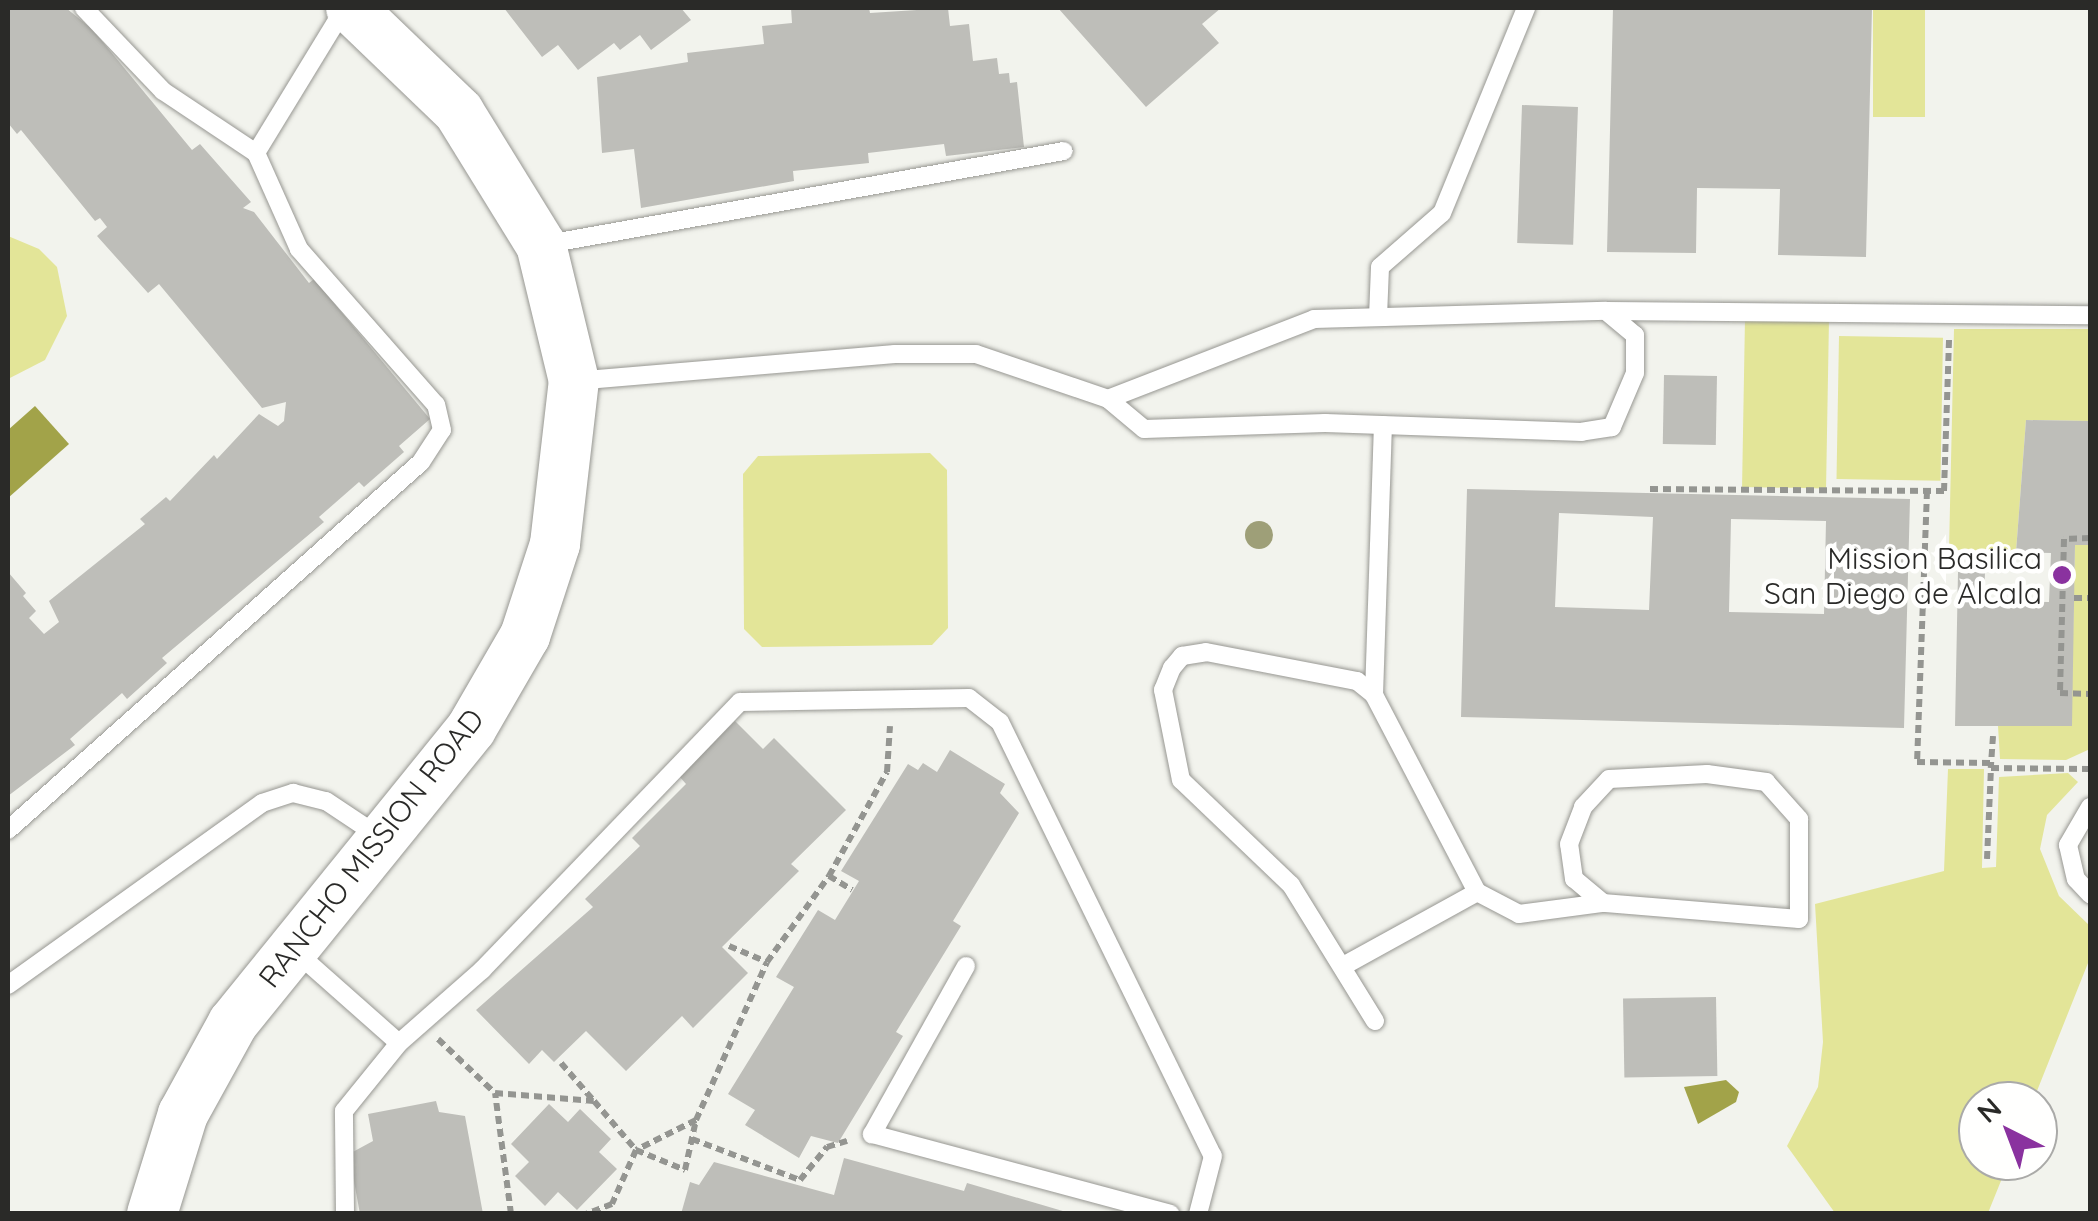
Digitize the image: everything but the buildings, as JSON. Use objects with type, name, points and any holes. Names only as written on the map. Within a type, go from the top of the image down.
[{"type":"main road","name":"RANCHO MISSION ROAD","points":[[152,1214],[183,1114],[233,1023],[471,728],[525,636],[555,544],[574,381],[542,246],[458,112],[348,8]]},
{"type":"lane","points":[[8,830],[439,440],[436,405],[299,248],[256,154],[163,92],[84,8]]},
{"type":"lane","points":[[256,154],[348,8]]},
{"type":"lane","points":[[1378,317],[1380,266],[1442,213],[1526,8]]},
{"type":"lane","points":[[542,246],[1064,150]]},
{"type":"lane","points":[[574,381],[837,358],[976,354],[1108,399],[1144,429],[1383,425],[1582,432],[1612,426],[1635,373],[1635,336],[1606,311]]},
{"type":"lane","points":[[1108,399],[1314,319],[1606,311],[2090,315]]},
{"type":"lane","points":[[1383,425],[1374,695],[1477,892],[1519,914],[1603,903],[1800,919],[1799,819],[1766,782],[1706,774],[1609,779],[1583,807],[1569,844],[1574,880],[1603,903]]},
{"type":"lane","points":[[1374,695],[1336,674],[1206,652],[1182,656],[1163,690],[1181,780],[1291,886],[1345,965],[1374,1021]]},
{"type":"lane","points":[[345,1214],[344,1111],[399,1043],[482,970],[740,702],[969,698],[1000,722],[1213,1156],[1198,1214]]},
{"type":"lane","points":[[8,985],[262,803],[294,793],[326,802],[383,838]]},
{"type":"lane","points":[[2090,807],[2068,845],[2076,880],[2090,894]]},
{"type":"lane","points":[[1345,965],[1477,892]]},
{"type":"lane","points":[[292,948],[399,1043]]},
{"type":"lane","points":[[966,966],[872,1134],[1170,1214]]},
{"type":"path","points":[[1650,490],[1944,491],[1949,326]]},
{"type":"path","points":[[1928,491],[1917,762],[2090,769]]},
{"type":"path","points":[[2090,538],[2064,538],[2060,693],[2090,694]]},
{"type":"path","points":[[2074,598],[2090,598]]},
{"type":"path","points":[[561,1063],[636,1150],[685,1170],[696,1120],[767,962],[829,876],[887,772],[892,700]]},
{"type":"path","points":[[1987,859],[1993,736]]},
{"type":"path","points":[[829,876],[852,890]]},
{"type":"path","points":[[729,946],[767,962]]},
{"type":"path","points":[[421,1024],[495,1093],[594,1101]]},
{"type":"path","points":[[495,1093],[511,1214]]},
{"type":"path","points":[[586,1214],[612,1204],[636,1150],[696,1120]]},
{"type":"path","points":[[692,1139],[800,1180],[827,1147],[872,1134]]},
{"type":"green space","points":[[1873,8],[1925,8],[1925,117],[1873,117]]},
{"type":"green space","points":[[8,236],[39,249],[57,267],[67,316],[45,360],[8,379]]},
{"type":"green space","points":[[1745,318],[1829,319],[1826,488],[1742,487]]},
{"type":"green space","points":[[1954,329],[2090,329],[2090,421],[2026,420],[2016,552],[1949,550]]},
{"type":"green space","points":[[1839,336],[1943,338],[1940,481],[1837,479]]},
{"type":"green space","points":[[930,453],[947,470],[948,628],[932,645],[762,647],[744,629],[743,474],[758,456]]},
{"type":"green space","points":[[2075,545],[2090,545],[2090,749],[2066,760],[2000,759],[1998,726],[2071,725]]},
{"type":"green space","points":[[1948,769],[1984,769],[1982,868],[1996,867],[1999,777],[2068,773],[2078,782],[2047,815],[2040,849],[2059,896],[2090,926],[2090,958],[2041,1081],[1958,1081],[1958,1181],[2001,1181],[1988,1213],[1835,1213],[1787,1146],[1818,1087],[1823,1042],[1815,904],[1944,871]]},
{"type":"shaded area","points":[[35,406],[69,444],[8,498],[8,430]]},
{"type":"shaded area","points":[[1726,1080],[1739,1092],[1736,1102],[1698,1124],[1684,1087]]},
{"type":"place","name":"Mission Basilica San Diego de Alcala","points":[[2062,575]]}]
